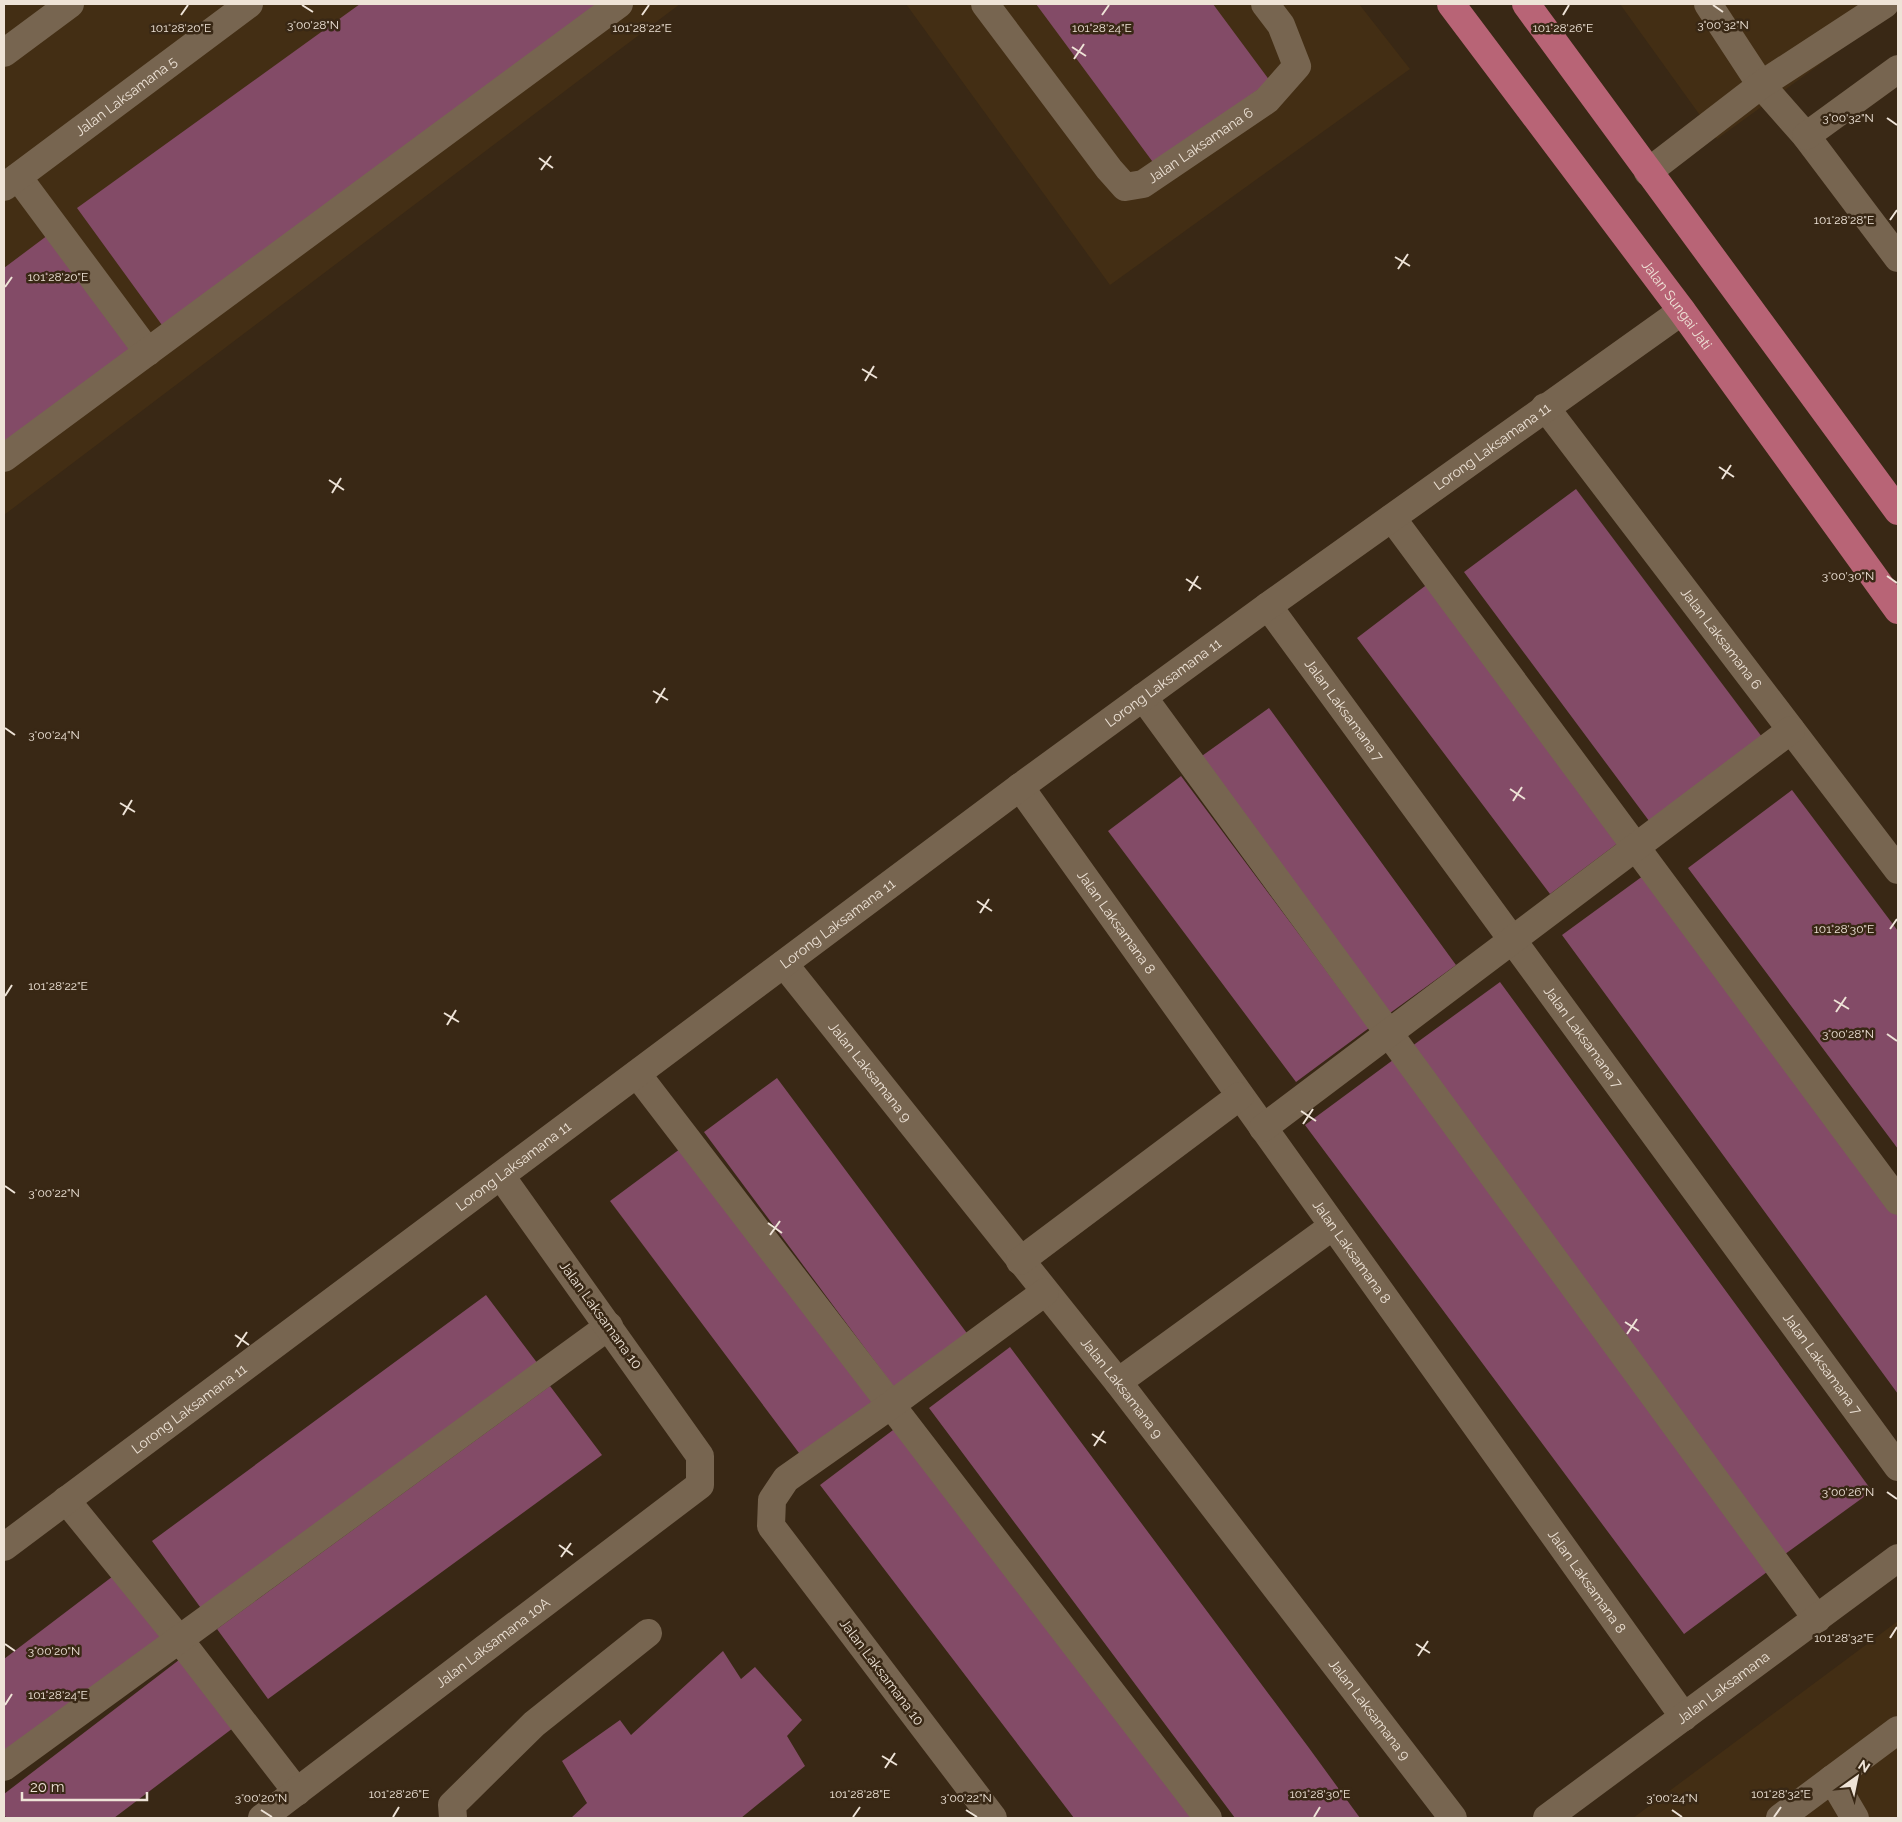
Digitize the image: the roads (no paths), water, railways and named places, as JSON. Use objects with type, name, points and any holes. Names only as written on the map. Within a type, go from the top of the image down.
[{"type":"main road","name":"Jalan Sungai Jati","points":[[1452,4],[1682,311],[1898,610]]},
{"type":"main road","points":[[1526,4],[1898,511]]},
{"type":"street","points":[[4,53],[70,4]]},
{"type":"street","name":"Jalan Laksamana 5","points":[[11,182],[249,4]]},
{"type":"street","points":[[4,458],[619,4]]},
{"type":"street","name":"Jalan Laksamana 6","points":[[985,4],[1109,169],[1125,187],[1143,184],[1267,100],[1297,66],[1281,25],[1265,4]]},
{"type":"street","points":[[1708,4],[1761,85],[1806,136],[1898,258]]},
{"type":"street","points":[[1648,172],[1761,85],[1885,4]]},
{"type":"street","points":[[1806,136],[1898,69]]},
{"type":"street","points":[[11,182],[148,352]]},
{"type":"street","name":"Lorong Laksamana 11","points":[[4,1547],[1020,787],[1268,606],[1682,311]]},
{"type":"street","name":"Jalan Laksamana 6","points":[[1545,407],[1898,870]]},
{"type":"street","points":[[1392,518],[1898,1201]]},
{"type":"street","name":"Jalan Laksamana 7","points":[[1268,606],[1898,1467]]},
{"type":"street","points":[[1143,697],[1817,1619]]},
{"type":"street","points":[[1263,1128],[1791,730]]},
{"type":"street","name":"Jalan Laksamana 8","points":[[1020,787],[1684,1717]]},
{"type":"street","name":"Jalan Laksamana 9","points":[[784,964],[1118,1382],[1453,1818]]},
{"type":"street","points":[[637,1074],[1208,1818]]},
{"type":"street","points":[[1020,1261],[1240,1096]]},
{"type":"street","name":"Jalan Laksamana 10","points":[[500,1176],[609,1326],[700,1456]]},
{"type":"street","points":[[1118,1382],[1333,1226]]},
{"type":"street","points":[[891,1405],[1045,1292]]},
{"type":"street","points":[[4,1767],[609,1326]]},
{"type":"street","name":"Jalan Laksamana 10","points":[[891,1405],[786,1479],[772,1500],[771,1526],[993,1818]]},
{"type":"street","name":"Jalan Laksamana 10A","points":[[262,1818],[700,1485],[700,1456]]},
{"type":"street","points":[[66,1500],[179,1639],[297,1792]]},
{"type":"street","name":"Jalan Laksamana","points":[[1547,1818],[1898,1558]]},
{"type":"street","points":[[453,1818],[452,1805],[534,1724],[648,1633]]},
{"type":"street","points":[[1780,1818],[1898,1730]]},
{"type":"street","points":[[1832,1779],[1855,1818]]}]
